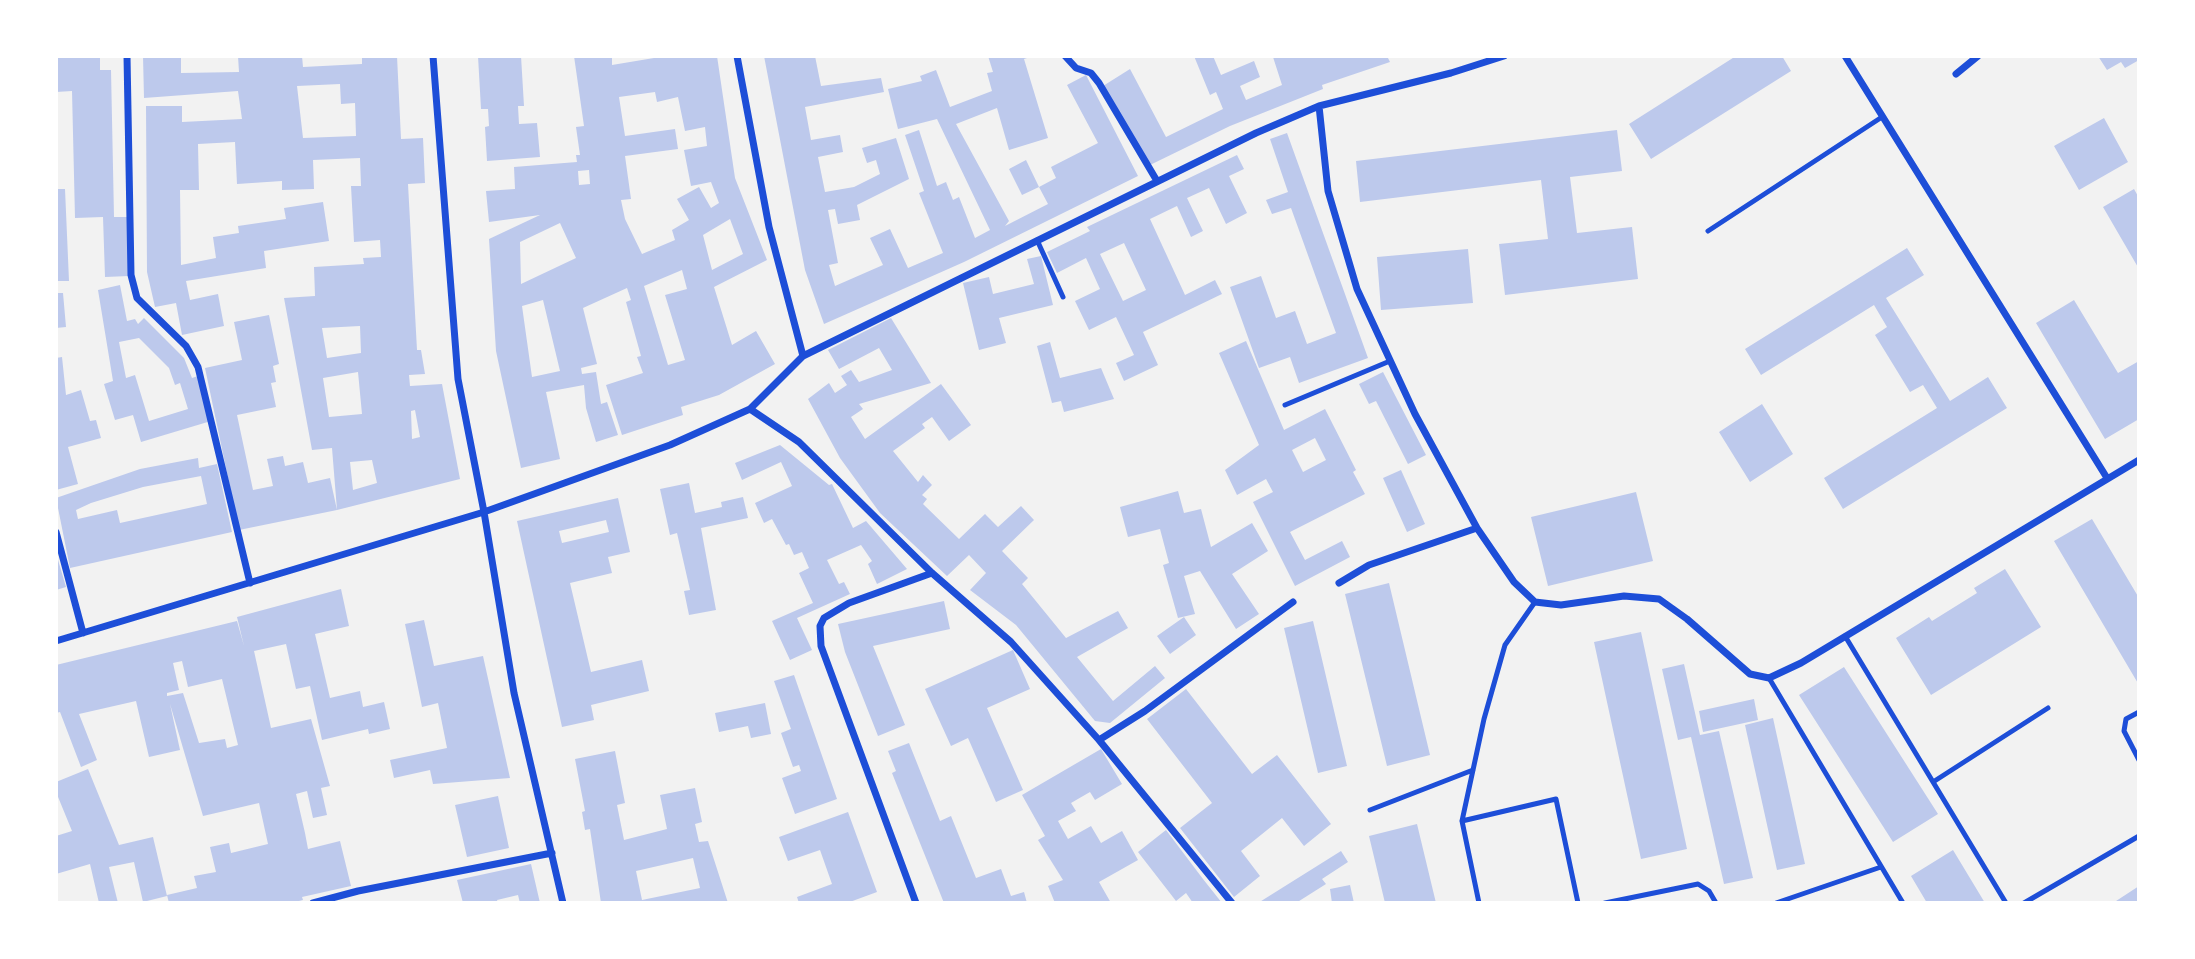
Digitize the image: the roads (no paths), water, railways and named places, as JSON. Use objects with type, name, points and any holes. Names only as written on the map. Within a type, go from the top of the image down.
[{"type":"street","points":[[127,56],[131,275],[137,298],[186,346],[198,367],[250,583]]},
{"type":"street","points":[[433,56],[458,379],[484,512],[514,694],[563,903]]},
{"type":"street","points":[[737,56],[769,228],[803,356]]},
{"type":"street","points":[[1065,56],[1076,68],[1091,73],[1099,83],[1157,181]]},
{"type":"street","points":[[56,641],[484,512],[670,445],[750,409],[803,356],[1157,181],[1319,106],[1451,74],[1504,56]]},
{"type":"street","points":[[1845,56],[2107,478]]},
{"type":"street","points":[[1956,74],[1978,56]]},
{"type":"street","points":[[1319,106],[1328,191],[1357,289],[1390,361],[1477,528],[1514,582],[1535,602],[1561,605],[1624,596],[1659,599],[1687,619],[1750,674],[1769,678],[1801,663],[2139,460]]},
{"type":"street","points":[[750,409],[799,442],[932,573],[1011,642],[1099,740],[1232,903]]},
{"type":"street","points":[[1339,583],[1369,565],[1477,528]]},
{"type":"street","points":[[56,532],[83,633]]},
{"type":"street","points":[[916,903],[821,646],[820,626],[824,618],[849,603],[932,573]]},
{"type":"street","points":[[1099,740],[1145,711],[1293,602]]},
{"type":"street","points":[[313,903],[358,891],[552,853]]},
{"type":"lane","points":[[1708,231],[1882,117]]},
{"type":"lane","points":[[1037,240],[1063,297]]},
{"type":"lane","points":[[1285,405],[1390,361]]},
{"type":"lane","points":[[1479,903],[1462,821],[1505,645],[1535,602]]},
{"type":"lane","points":[[1845,636],[2006,903]]},
{"type":"lane","points":[[1769,678],[1903,903]]},
{"type":"lane","points":[[1933,782],[2048,708]]},
{"type":"lane","points":[[2139,712],[2126,719],[2124,731],[2139,760]]},
{"type":"lane","points":[[1370,810],[1473,770]]},
{"type":"lane","points":[[1462,821],[1556,799],[1578,903]]},
{"type":"lane","points":[[2024,903],[2139,836]]},
{"type":"lane","points":[[1776,903],[1881,867]]},
{"type":"lane","points":[[1605,903],[1698,884],[1709,891],[1716,903]]}]
